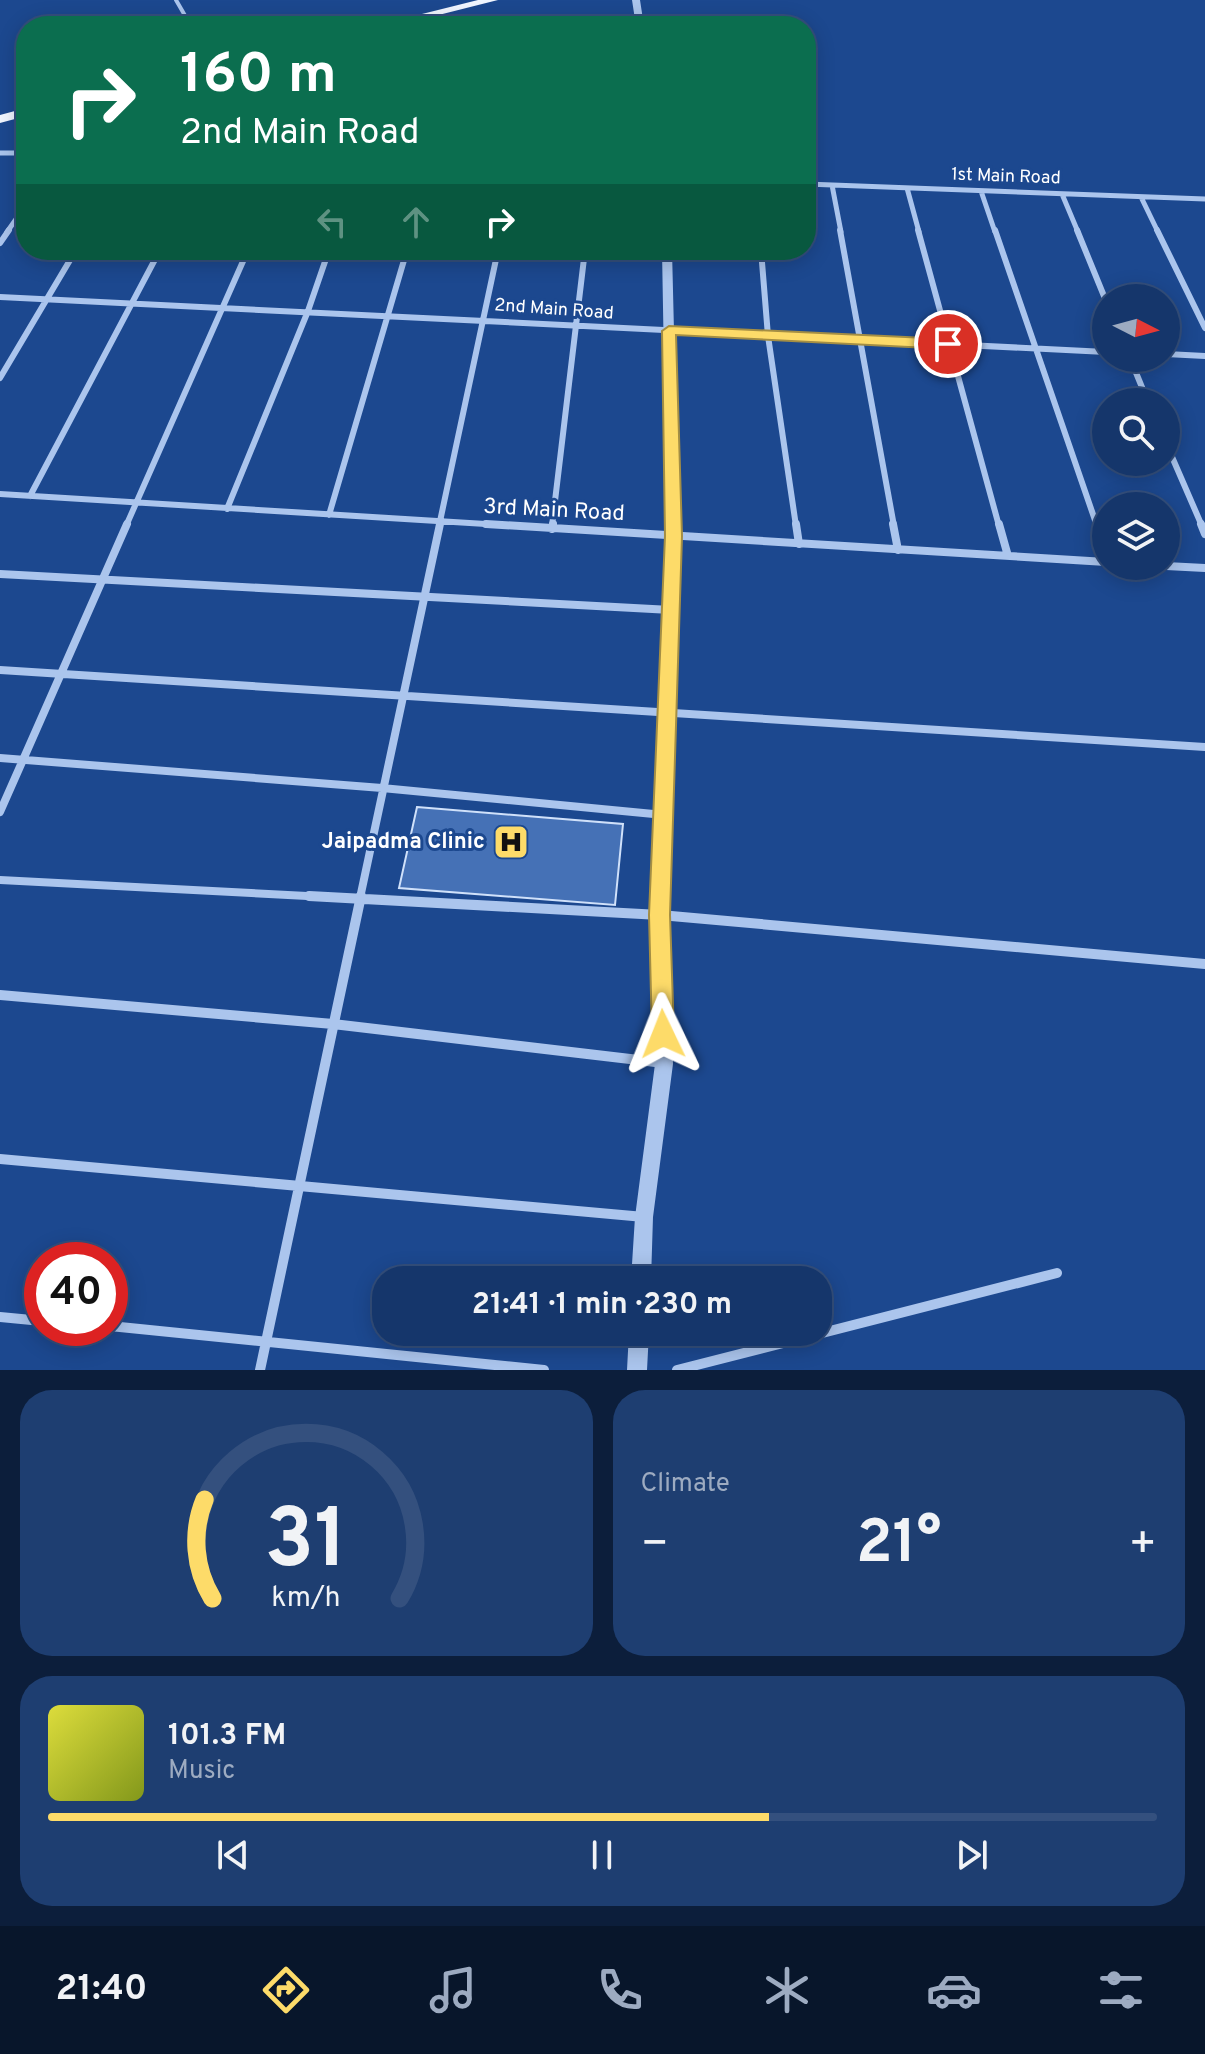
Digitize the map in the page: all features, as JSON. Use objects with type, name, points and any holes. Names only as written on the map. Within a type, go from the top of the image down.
[{"type":"main road","points":[[423,16],[492,0]]},
{"type":"street","name":"1st Main Road","points":[[816,184],[1205,199]]},
{"type":"street","points":[[832,185],[898,550]]},
{"type":"street","points":[[907,188],[1008,556]]},
{"type":"street","points":[[981,191],[1092,510]]},
{"type":"street","points":[[1062,194],[1099,284]]},
{"type":"street","points":[[1141,197],[1205,328]]},
{"type":"street","points":[[0,243],[16,220]]},
{"type":"street","points":[[0,378],[70,260]]},
{"type":"street","points":[[30,496],[155,260]]},
{"type":"street","points":[[0,812],[244,260]]},
{"type":"street","points":[[227,509],[308,311],[326,260]]},
{"type":"street","points":[[329,515],[404,260]]},
{"type":"street","points":[[260,1370],[496,260]]},
{"type":"street","points":[[552,529],[584,260]]},
{"type":"street","points":[[642,1266],[644,1217],[664,1064],[660,915],[673,536],[667,260]]},
{"type":"street","points":[[762,260],[768,336],[799,544]]},
{"type":"street","name":"2nd Main Road","points":[[0,297],[1092,351]]},
{"type":"street","points":[[1180,355],[1205,356]]},
{"type":"street","points":[[1180,476],[1205,534]]},
{"type":"street","name":"3rd Main Road","points":[[0,494],[1092,561]]},
{"type":"street","points":[[1180,567],[1205,568]]},
{"type":"street","points":[[0,574],[671,610]]},
{"type":"street","points":[[0,670],[667,710],[1205,747]]},
{"type":"street","points":[[0,758],[382,788],[664,815]]},
{"type":"street","points":[[0,880],[660,915],[1205,964]]},
{"type":"street","points":[[0,995],[333,1024],[664,1064]]},
{"type":"street","points":[[0,1159],[644,1217]]},
{"type":"street","points":[[677,1370],[1057,1273]]},
{"type":"street","points":[[0,1317],[24,1319]]},
{"type":"street","points":[[128,1328],[544,1370]]},
{"type":"street","points":[[637,1370],[638,1346]]},
{"type":"building","points":[[417,807],[623,824],[615,905],[399,888]]},
{"type":"place","name":"Jaipadma Clinic","points":[[511,842]]},
{"type":"route","points":[[663,1034],[660,915],[673,536],[669,331],[948,344]]}]
